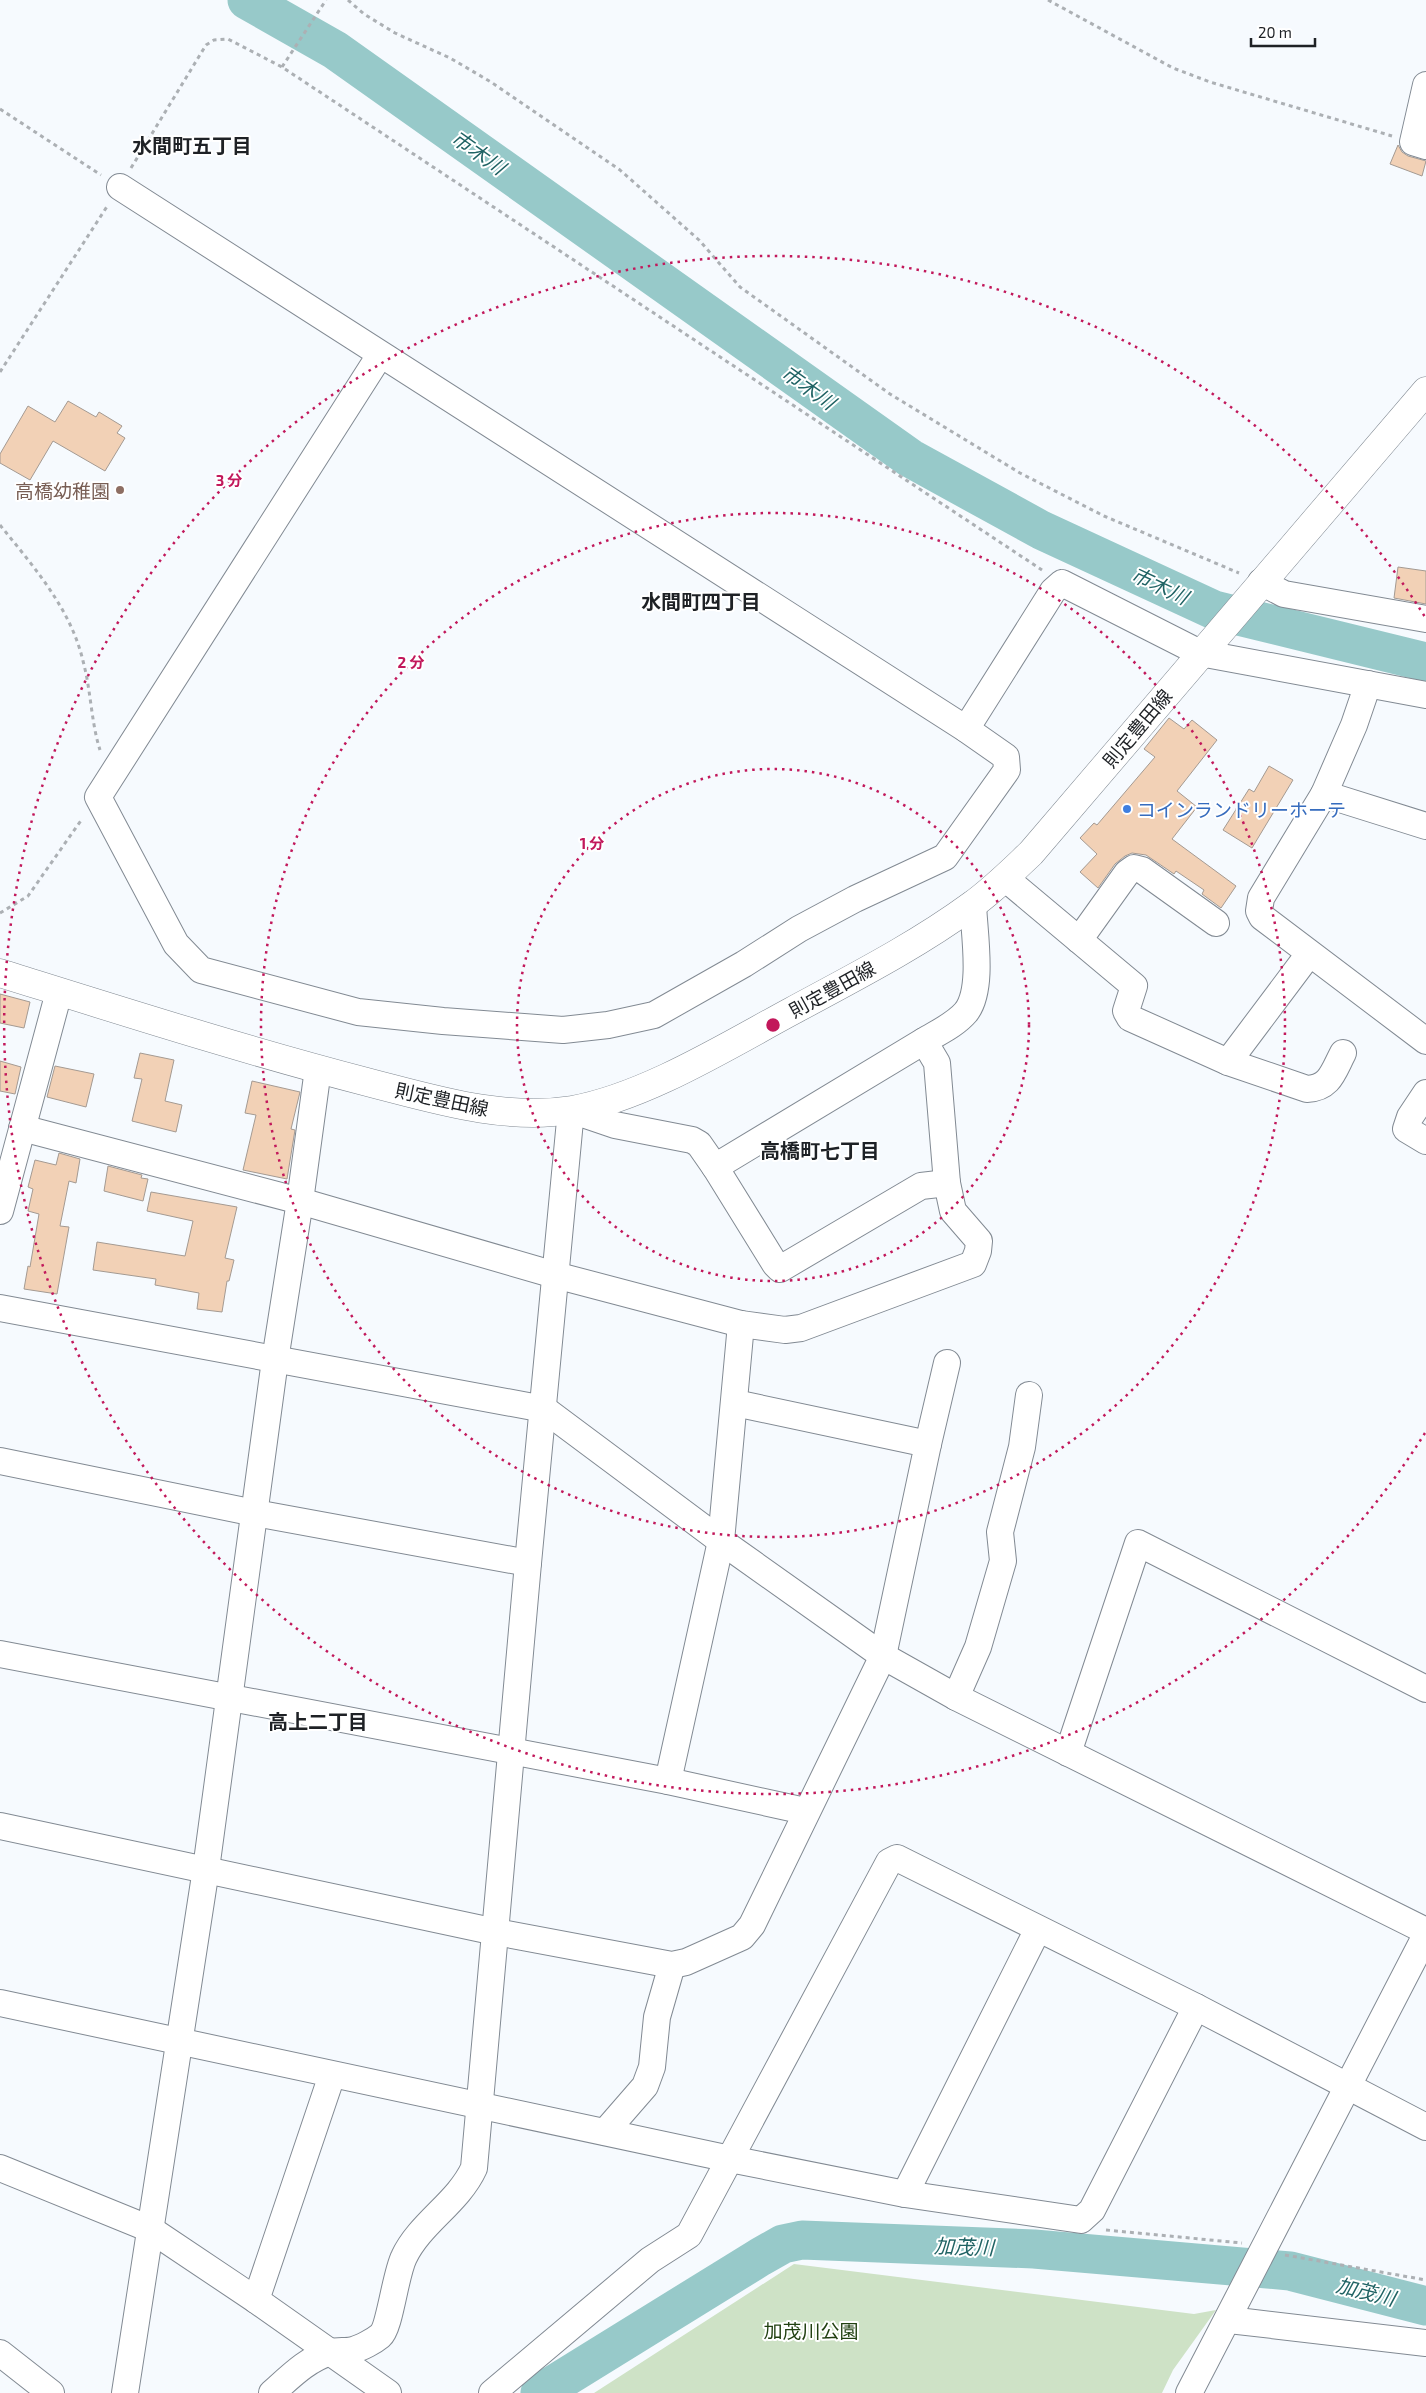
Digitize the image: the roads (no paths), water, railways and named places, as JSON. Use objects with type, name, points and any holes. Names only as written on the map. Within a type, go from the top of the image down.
[{"type":"main road","name":"則定豊田線","points":[[0,973],[318,1069],[466,1107],[518,1113],[571,1110],[602,1102],[674,1074],[863,973],[973,904],[1005,878],[1031,853],[1200,653],[1426,391]]},
{"type":"street","points":[[1420,144],[1426,85]]},
{"type":"street","points":[[120,187],[966,729],[1006,757],[1007,770],[945,857],[855,899],[799,929],[744,964],[654,1015],[608,1025],[563,1030],[443,1021],[358,1012],[201,970],[176,944],[98,797],[380,355]]},
{"type":"street","points":[[1261,582],[1284,594],[1426,619]]},
{"type":"street","points":[[966,729],[1053,591],[1062,583],[1200,653],[1426,695]]},
{"type":"street","points":[[1368,684],[1354,726],[1324,794],[1261,898],[1259,910],[1262,917],[1309,954],[1426,1041]]},
{"type":"street","points":[[1324,794],[1426,826]]},
{"type":"street","points":[[1078,940],[1127,873],[1134,868],[1142,870],[1216,923]]},
{"type":"street","points":[[1005,878],[1134,986],[1126,1011],[1128,1016],[1228,1062],[1307,1089],[1319,1088],[1329,1080],[1343,1053]]},
{"type":"street","points":[[715,1167],[924,1041],[956,1021],[966,1012],[971,1001],[977,974],[973,904]]},
{"type":"street","points":[[1228,1062],[1309,954]]},
{"type":"street","points":[[0,1211],[59,992]]},
{"type":"street","points":[[22,1128],[300,1201],[555,1275],[741,1324],[785,1330],[801,1328],[973,1264],[978,1251],[979,1241],[953,1211],[947,1183],[937,1063],[924,1041]]},
{"type":"street","points":[[125,2393],[178,2040],[206,1869],[275,1360],[318,1069]]},
{"type":"street","points":[[1426,1093],[1407,1122],[1406,1129],[1426,1141]]},
{"type":"street","points":[[272,2393],[305,2364],[331,2352],[354,2350],[382,2335],[389,2317],[393,2288],[405,2255],[413,2242],[468,2182],[474,2168],[571,1110],[615,1126],[692,1140],[699,1144],[774,1264],[780,1269],[921,1186],[947,1183]]},
{"type":"street","points":[[0,1308],[544,1409],[721,1541],[883,1656],[956,1697],[1426,1931]]},
{"type":"street","points":[[668,1781],[721,1541],[741,1324]]},
{"type":"street","points":[[0,1826],[496,1932],[672,1965],[686,1962],[742,1937],[752,1925],[883,1656],[947,1363]]},
{"type":"street","points":[[956,1697],[978,1647],[1004,1561],[1000,1532],[1022,1447],[1030,1396]]},
{"type":"street","points":[[735,1403],[928,1444]]},
{"type":"street","points":[[0,1460],[255,1513],[528,1563]]},
{"type":"street","points":[[1068,1753],[1138,1542],[1426,1690]]},
{"type":"street","points":[[0,1654],[668,1781],[806,1812]]},
{"type":"street","points":[[492,2393],[650,2260],[689,2235],[889,1862],[897,1858],[1038,1930],[1196,2007],[1426,2127]]},
{"type":"street","points":[[905,2194],[1038,1930]]},
{"type":"street","points":[[1190,2393],[1229,2320],[1260,2252],[1426,1935]]},
{"type":"street","points":[[606,2132],[645,2086],[652,2067],[657,2017],[672,1965]]},
{"type":"street","points":[[0,2003],[730,2159],[905,2194],[1081,2220],[1092,2210],[1196,2007]]},
{"type":"street","points":[[256,2300],[332,2075]]},
{"type":"street","points":[[0,2168],[150,2229],[256,2300],[388,2393]]},
{"type":"street","points":[[1229,2320],[1426,2343]]},
{"type":"street","points":[[0,2353],[49,2393]]},
{"type":"waterway","name":"市木川","points":[[247,0],[335,50],[910,458],[1041,530],[1214,610],[1426,662]]},
{"type":"waterway","name":"加茂川","points":[[540,2393],[760,2257],[783,2244],[802,2240],[1034,2249],[1290,2271],[1426,2306]]},
{"type":"place","name":"高橋幼稚園","points":[[120,490]]},
{"type":"place","name":"コインランドリーホーテ","points":[[1127,809]]},
{"type":"district","name":"水間町五丁目","points":[[192,145]]},
{"type":"district","name":"水間町四丁目","points":[[701,601]]},
{"type":"district","name":"高橋町七丁目","points":[[820,1150]]},
{"type":"district","name":"高上二丁目","points":[[318,1721]]},
{"type":"park label","name":"加茂川公園","points":[[811,2330]]}]
